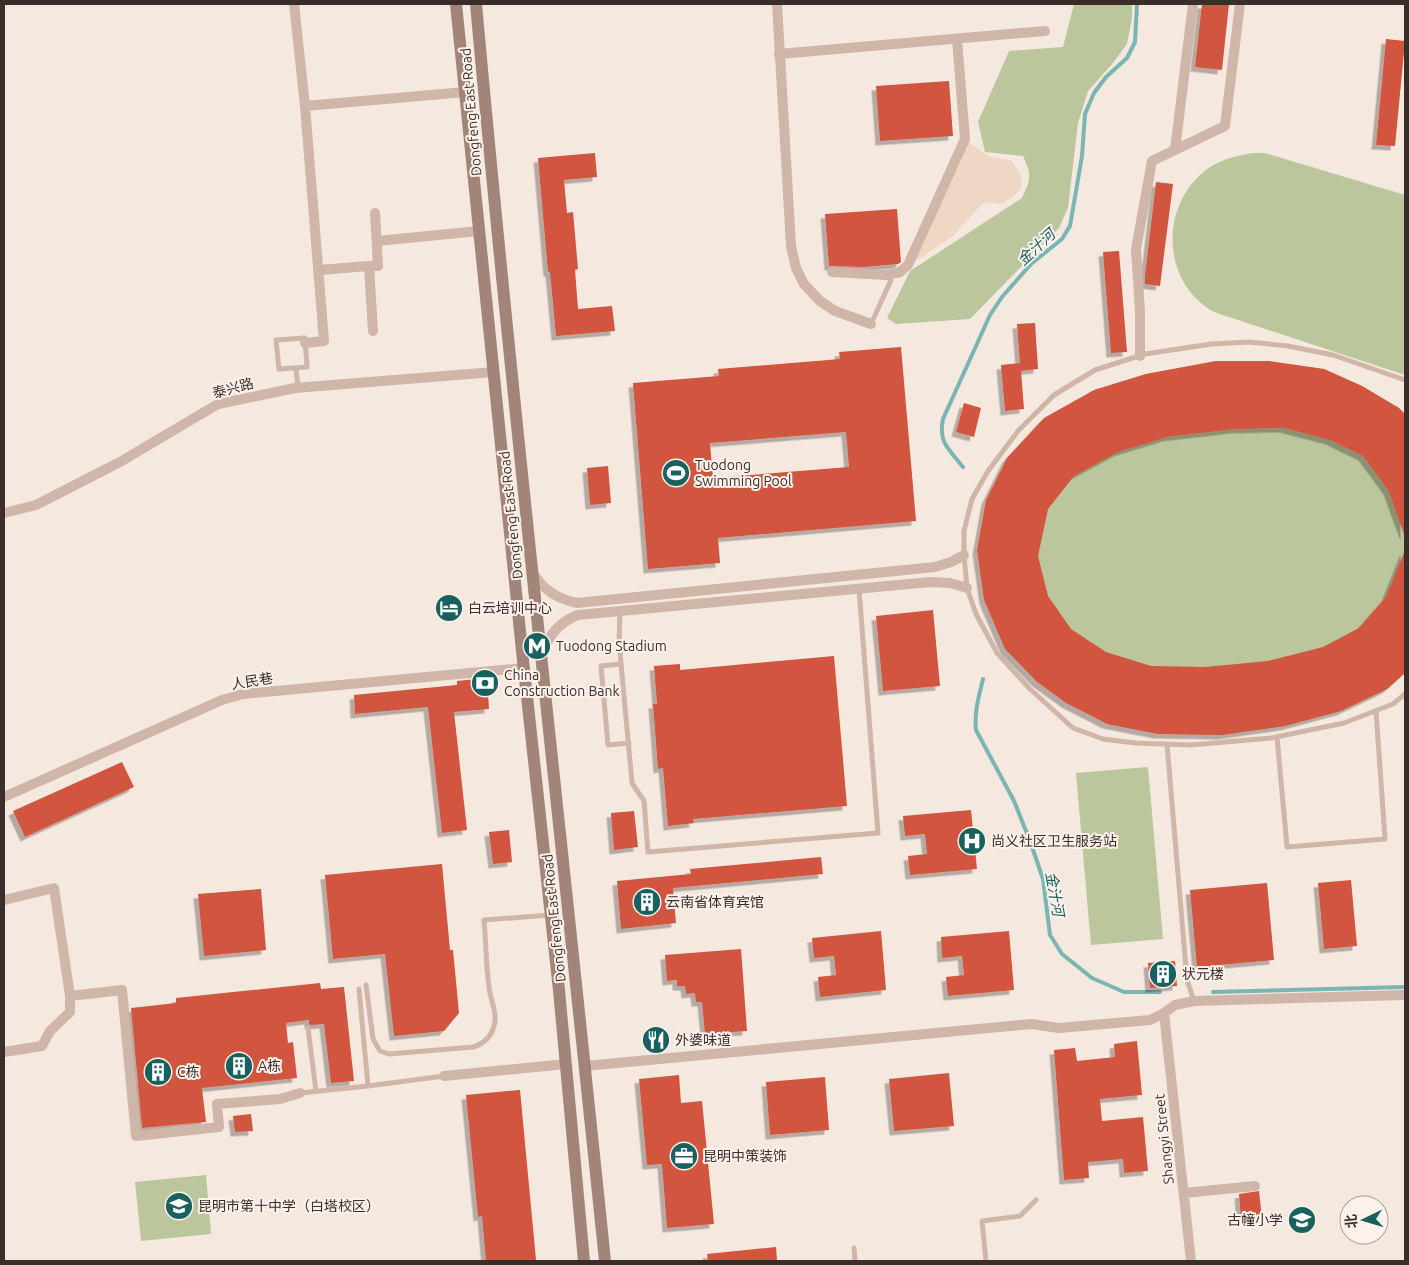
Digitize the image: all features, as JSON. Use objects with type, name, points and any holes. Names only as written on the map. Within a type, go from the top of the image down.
[{"type":"main road","name":"Dongfeng East Road","points":[[456,4],[566,1064],[584,1261]]},
{"type":"main road","name":"Dongfeng East Road","points":[[476,4],[541,662],[605,1261]]},
{"type":"main road","points":[[525,683],[530,676],[534,675],[540,677],[544,682]]},
{"type":"street","points":[[294,4],[305,106],[324,341],[305,343]]},
{"type":"street","points":[[777,4],[791,246],[796,268],[804,284],[820,301],[835,311],[872,324]]},
{"type":"street","points":[[1175,150],[1193,4]]},
{"type":"street","points":[[1140,356],[1140,312],[1136,249],[1152,161],[1225,126],[1240,4]]},
{"type":"street","points":[[779,54],[1044,31]]},
{"type":"street","points":[[832,272],[886,275],[900,272],[908,265],[964,139],[957,39]]},
{"type":"street","points":[[305,106],[465,92]]},
{"type":"street","points":[[319,270],[378,266],[375,212]]},
{"type":"street","points":[[377,241],[479,231]]},
{"type":"street","points":[[369,266],[373,331]]},
{"type":"street","name":"泰兴路","points":[[4,513],[36,505],[120,462],[218,404],[298,387],[494,372]]},
{"type":"street","points":[[532,572],[551,594],[577,603],[935,567],[952,562],[964,555]]},
{"type":"street","points":[[541,662],[549,638],[561,624],[569,618],[578,615],[930,582],[950,583],[967,588]]},
{"type":"street","name":"人民巷","points":[[4,797],[222,700],[243,694],[524,668]]},
{"type":"street","points":[[4,900],[54,888],[70,996],[70,1012],[50,1031],[42,1046],[4,1052]]},
{"type":"street","points":[[70,996],[122,990],[136,1136],[219,1127],[218,1104],[280,1099],[300,1093]]},
{"type":"street","points":[[585,1066],[1032,1024],[1059,1028],[1150,1020],[1175,1006],[1194,1001],[1405,995]]},
{"type":"street","name":"Shangyi Street","points":[[1164,1013],[1191,1261]]},
{"type":"street","points":[[444,1076],[566,1064]]},
{"type":"street","points":[[1184,1193],[1255,1186]]},
{"type":"lane","points":[[872,324],[891,280]]},
{"type":"lane","points":[[305,338],[307,367],[296,368],[279,369],[276,340],[305,338]]},
{"type":"lane","points":[[1405,380],[1332,355],[1288,346],[1249,342],[1211,344],[1145,354],[1095,370],[1054,394],[1018,431],[988,471],[972,499],[964,531],[967,588],[976,614],[997,654],[1030,689],[1074,728],[1103,739],[1135,743],[1191,745],[1277,737],[1344,723],[1393,704],[1405,694]]},
{"type":"lane","points":[[296,368],[298,387]]},
{"type":"lane","points":[[620,611],[621,664],[632,783],[644,801],[648,852],[878,833],[859,589]]},
{"type":"lane","points":[[621,664],[601,666],[608,745],[628,743]]},
{"type":"lane","points":[[1277,737],[1287,847],[1385,838],[1376,711]]},
{"type":"lane","points":[[1166,744],[1187,980],[1194,1001]]},
{"type":"lane","points":[[366,985],[373,1039],[380,1051],[389,1054],[473,1047],[482,1044],[495,1025],[494,1008],[489,988],[484,920],[550,915]]},
{"type":"lane","points":[[359,989],[368,1086]]},
{"type":"lane","points":[[308,1028],[316,1091]]},
{"type":"lane","points":[[300,1093],[444,1076]]},
{"type":"lane","points":[[986,1261],[982,1221],[1020,1216],[1036,1200]]},
{"type":"lane","points":[[854,1248],[855,1261]]},
{"type":"green space","points":[[1074,4],[1132,4],[1132,18],[1127,44],[1088,91],[1078,123],[1068,208],[1059,228],[970,319],[896,324],[887,318],[910,271],[1022,198],[1029,177],[1028,168],[1023,156],[985,152],[978,122],[1009,51],[1063,47]]},
{"type":"green space","points":[[1254,153],[1265,153],[1405,195],[1405,375],[1214,312],[1196,299],[1183,282],[1176,262],[1173,241],[1175,220],[1182,200],[1193,182],[1210,167],[1231,158]]},
{"type":"green space","points":[[1216,361],[1269,361],[1324,369],[1362,386],[1399,408],[1405,414],[1405,673],[1387,689],[1341,711],[1285,726],[1223,735],[1158,734],[1107,724],[986,500],[1094,390],[1146,374]]},
{"type":"green space","points":[[1148,767],[1163,939],[1091,945],[1076,773]]},
{"type":"green space","points":[[206,1175],[211,1234],[141,1241],[135,1182]]},
{"type":"shaded area","points":[[966,142],[988,156],[1012,161],[1020,174],[1022,181],[1021,189],[1012,198],[1000,204],[984,202],[952,237],[911,264]]},
{"type":"building","points":[[1202,4],[1229,4],[1222,70],[1195,67]]},
{"type":"building","points":[[1386,39],[1405,41],[1395,146],[1376,145]]},
{"type":"building","points":[[949,81],[953,136],[880,141],[876,86]]},
{"type":"building","points":[[595,153],[597,177],[564,180],[567,213],[573,212],[578,269],[575,270],[578,309],[612,306],[615,331],[556,336],[550,272],[548,272],[538,158]]},
{"type":"building","points":[[1156,182],[1173,184],[1160,286],[1145,284]]},
{"type":"building","points":[[897,209],[901,262],[898,264],[864,267],[829,266],[825,214]]},
{"type":"building","points":[[1119,251],[1127,352],[1111,353],[1103,252]]},
{"type":"building","points":[[1035,323],[1038,369],[1021,371],[1024,409],[1005,411],[1001,365],[1020,363],[1017,324]]},
{"type":"building","points":[[901,347],[916,521],[718,538],[720,563],[648,569],[633,383],[719,376],[718,369],[840,359],[839,352]],"holes":[[[846,432],[849,467],[713,478],[710,443]]]},
{"type":"building","points":[[1216,361],[1269,361],[1324,369],[1362,386],[1399,408],[1405,414],[1405,534],[1388,490],[1363,456],[1330,440],[1284,428],[1235,429],[1167,437],[1118,452],[1074,476],[1048,509],[1038,556],[1048,596],[1071,629],[1106,652],[1151,666],[1205,667],[1268,661],[1323,647],[1359,628],[1386,597],[1405,550],[1405,673],[1387,689],[1341,711],[1285,726],[1222,735],[1158,734],[1107,724],[1066,703],[1037,682],[1005,649],[984,600],[977,550],[986,500],[1007,458],[1044,418],[1094,390],[1146,374]]},
{"type":"building","points":[[964,403],[981,408],[974,437],[956,432]]},
{"type":"building","points":[[608,466],[611,503],[590,505],[587,468]]},
{"type":"building","points":[[933,610],[940,686],[883,691],[876,616]]},
{"type":"building","points":[[834,656],[847,806],[693,819],[694,823],[668,826],[663,768],[658,769],[653,704],[657,704],[654,666],[680,664],[680,670]]},
{"type":"building","points":[[487,678],[489,709],[454,712],[467,830],[442,833],[428,707],[355,714],[354,695],[457,685],[457,681]]},
{"type":"building","points":[[122,762],[134,787],[25,837],[13,811]]},
{"type":"building","points":[[971,810],[977,869],[910,875],[908,856],[927,854],[925,834],[905,836],[903,816]]},
{"type":"building","points":[[634,811],[638,847],[614,850],[611,813]]},
{"type":"building","points":[[509,830],[512,862],[493,864],[489,832]]},
{"type":"building","points":[[821,857],[823,874],[673,888],[676,923],[621,929],[617,881],[691,874],[690,869]]},
{"type":"building","points":[[442,864],[450,950],[453,950],[459,1013],[444,1031],[394,1036],[385,954],[333,959],[325,875]]},
{"type":"building","points":[[1351,880],[1357,946],[1324,949],[1318,883]]},
{"type":"building","points":[[1267,883],[1274,960],[1197,967],[1190,890]]},
{"type":"building","points":[[261,889],[266,950],[204,956],[198,894]]},
{"type":"building","points":[[881,931],[886,990],[820,997],[818,977],[836,975],[834,956],[814,958],[812,938]]},
{"type":"building","points":[[1009,931],[1014,990],[948,996],[946,977],[964,975],[962,956],[942,958],[941,937]]},
{"type":"building","points":[[741,949],[747,1031],[705,1034],[702,1002],[696,1002],[695,993],[686,994],[685,986],[677,986],[677,980],[667,981],[665,955]]},
{"type":"building","name":"状元楼","points":[[1175,961],[1177,986],[1150,988],[1148,963]]},
{"type":"building","points":[[320,983],[321,989],[344,987],[354,1081],[331,1083],[324,1024],[311,1025],[309,1020],[286,1023],[288,1043],[293,1042],[297,1078],[202,1088],[206,1122],[142,1128],[131,1008],[176,1003],[176,998]]},
{"type":"building","points":[[1137,1041],[1142,1095],[1100,1099],[1102,1121],[1143,1117],[1148,1171],[1124,1173],[1123,1159],[1088,1162],[1089,1178],[1064,1180],[1054,1050],[1075,1048],[1077,1061],[1115,1057],[1114,1044]]},
{"type":"building","points":[[949,1073],[954,1126],[894,1131],[889,1079]]},
{"type":"building","points":[[679,1075],[681,1103],[702,1101],[714,1224],[667,1228],[662,1164],[647,1165],[639,1079]]},
{"type":"building","points":[[825,1077],[829,1130],[770,1135],[766,1082]]},
{"type":"building","points":[[520,1090],[536,1260],[486,1261],[482,1216],[478,1217],[466,1095]]},
{"type":"building","points":[[251,1114],[253,1131],[235,1132],[233,1116]]},
{"type":"building","points":[[1259,1191],[1262,1218],[1241,1220],[1239,1194]]},
{"type":"building","points":[[776,1247],[777,1261],[708,1261],[707,1254]]},
{"type":"waterway","name":"金汁河","points":[[963,467],[943,440],[943,419],[990,315],[1002,297],[1031,264],[1062,239],[1070,226],[1082,156],[1085,114],[1094,93],[1106,77],[1127,58],[1135,42],[1137,4]]},
{"type":"waterway","name":"金汁河","points":[[983,679],[976,710],[976,730],[1014,801],[1030,841],[1043,879],[1050,935],[1062,954],[1092,978],[1124,992],[1160,992]]},
{"type":"waterway","name":"金汁河","points":[[1213,992],[1405,987]]},
{"type":"place","name":"Tuodong Swimming Pool","points":[[676,473]]},
{"type":"place","name":"白云培训中心","points":[[449,608]]},
{"type":"place","name":"Tuodong Stadium","points":[[537,646]]},
{"type":"place","name":"China Construction Bank","points":[[485,683]]},
{"type":"place","name":"尚义社区卫生服务站","points":[[972,841]]},
{"type":"place","name":"云南省体育宾馆","points":[[647,902]]},
{"type":"place","name":"状元楼","points":[[1163,974]]},
{"type":"place","name":"外婆味道","points":[[656,1040]]},
{"type":"place","name":"A栋","points":[[239,1066]]},
{"type":"place","name":"C栋","points":[[158,1072]]},
{"type":"place","name":"昆明中策装饰","points":[[684,1156]]},
{"type":"place","name":"昆明市第十中学（白塔校区）","points":[[179,1206]]},
{"type":"place","name":"古幢小学","points":[[1302,1220]]}]
